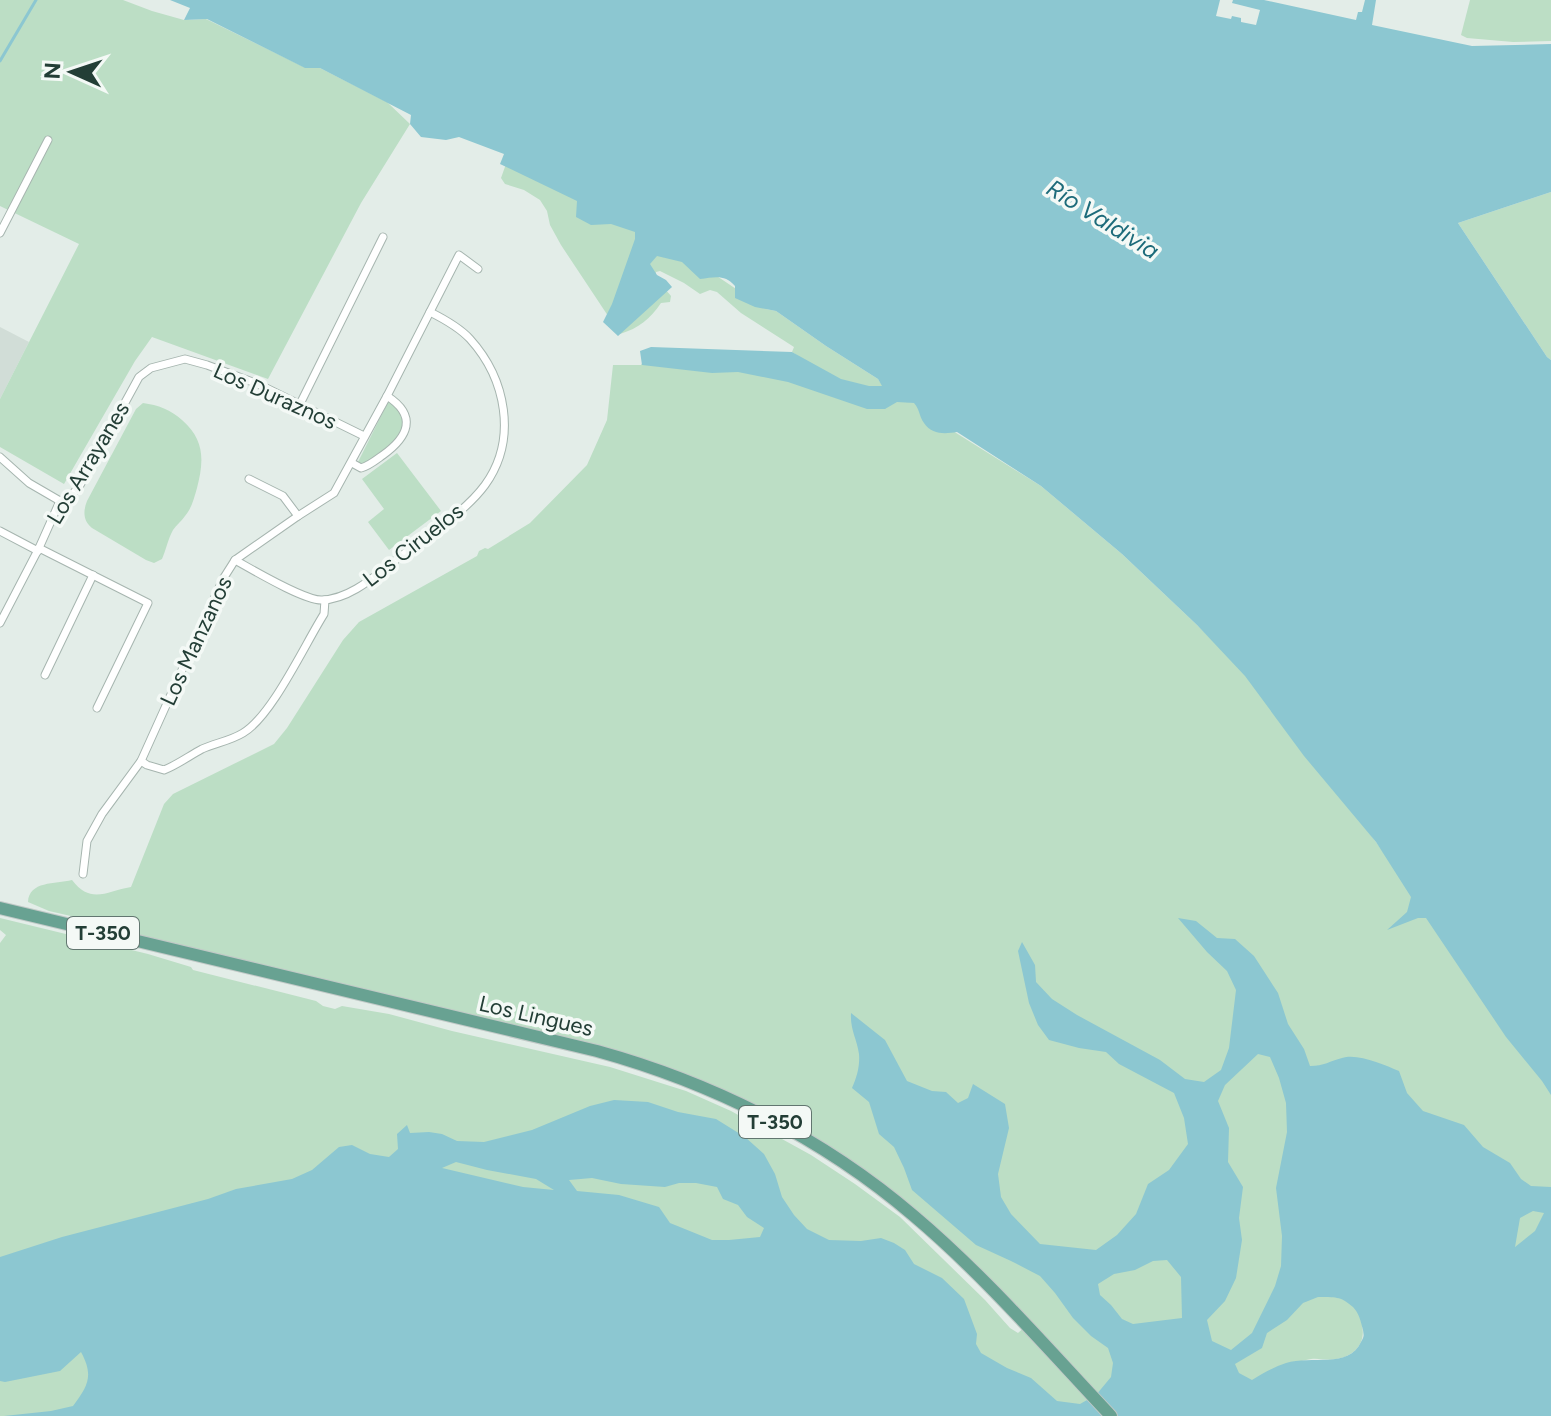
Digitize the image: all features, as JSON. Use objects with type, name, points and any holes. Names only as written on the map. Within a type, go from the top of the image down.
[{"type":"main road","name":"Los Lingues","points":[[0,908],[597,1051],[677,1076],[754,1109],[850,1166],[926,1226],[1111,1416]]},
{"type":"street","points":[[0,233],[48,140]]},
{"type":"street","points":[[300,404],[383,237]]},
{"type":"street","name":"Los Manzanos","points":[[83,874],[87,841],[102,814],[141,761],[223,579],[235,560],[334,493],[459,255],[478,269]]},
{"type":"street","name":"Los Ciruelos","points":[[325,600],[358,588],[453,517],[485,485],[498,459],[503,442],[504,412],[492,372],[468,338],[430,312]]},
{"type":"street","name":"Los Duraznos","points":[[185,359],[258,384],[364,436]]},
{"type":"street","name":"Los Arrayanes","points":[[0,623],[60,501],[71,496],[80,485],[139,377],[151,368],[185,359]]},
{"type":"street","points":[[352,463],[361,468],[368,466],[403,438],[408,425],[403,411],[387,396]]},
{"type":"street","points":[[0,457],[29,483],[60,501]]},
{"type":"street","points":[[249,479],[283,496],[298,516]]},
{"type":"street","name":"Los Arrayanes","points":[[0,531],[38,549]]},
{"type":"street","points":[[38,549],[148,603],[97,708]]},
{"type":"street","points":[[141,761],[164,770],[203,748],[244,733],[269,706],[324,614],[325,600],[308,599],[235,560]]},
{"type":"street","points":[[45,675],[93,575]]},
{"type":"shaded area","points":[[0,327],[29,342],[0,399]]},
{"type":"green space","points":[[0,0],[123,0],[184,20],[206,19],[304,67],[320,68],[387,102],[410,124],[361,203],[268,379],[152,337],[64,484],[0,447],[0,399],[79,244],[0,206]]},
{"type":"green space","points":[[1470,0],[1551,0],[1551,41],[1513,42],[1461,35]]},
{"type":"green space","points":[[506,164],[626,215],[766,309],[776,311],[878,379],[894,395],[915,403],[921,411],[1041,486],[1122,554],[1260,689],[1376,842],[1551,1088],[1551,1226],[1362,1325],[1361,1343],[1349,1355],[1333,1360],[1298,1362],[1253,1381],[1145,1416],[0,1416],[0,943],[6,935],[0,930],[0,918],[148,954],[193,970],[316,1001],[323,1006],[389,1014],[610,1067],[686,1091],[731,1111],[811,1155],[855,1184],[900,1217],[1010,1328],[1018,1333],[1027,1325],[852,1166],[682,1078],[118,931],[119,927],[49,911],[28,902],[33,890],[51,883],[72,880],[79,888],[93,894],[131,887],[164,804],[173,794],[274,744],[343,640],[359,622],[530,523],[587,465],[607,420],[613,365],[641,365],[644,360],[798,356],[792,352],[794,347],[741,313],[717,292],[710,290],[700,294],[660,271],[656,272],[657,279],[671,296],[670,302],[661,303],[644,322],[620,334],[561,245],[540,200],[524,190],[505,184],[501,178]]},
{"type":"green space","points":[[1551,192],[1551,360],[1458,223]]},
{"type":"green space","points":[[388,402],[394,403],[401,415],[402,433],[391,446],[363,465],[358,462]]},
{"type":"green space","points":[[143,403],[164,408],[182,420],[195,435],[201,451],[199,478],[191,506],[173,530],[162,559],[154,563],[92,528],[85,516],[87,501],[136,409]]},
{"type":"green space","points":[[397,453],[441,511],[389,550],[368,522],[384,509],[362,479]]},
{"type":"water","name":"Río Valdivia","points":[[170,0],[1264,0],[1356,20],[1365,0],[1376,0],[1372,25],[1472,46],[1551,44],[1551,192],[1458,223],[1551,360],[1551,1095],[1506,1037],[1426,918],[1387,930],[1407,912],[1411,897],[1376,842],[1304,756],[1245,676],[1197,625],[1122,554],[1041,486],[957,432],[931,430],[914,403],[897,402],[885,409],[867,409],[788,382],[738,372],[712,373],[642,365],[640,351],[651,347],[792,352],[841,379],[882,386],[878,379],[776,311],[755,307],[735,298],[735,286],[727,280],[719,277],[700,279],[682,262],[657,256],[650,264],[657,275],[672,287],[618,336],[603,322],[612,304],[635,232],[611,224],[591,225],[576,217],[577,201],[500,164],[504,154],[459,137],[446,140],[421,137],[410,124],[411,115],[320,68],[305,68],[207,19],[184,20],[190,8]]},
{"type":"water","points":[[1178,918],[1196,921],[1217,938],[1235,939],[1254,956],[1278,993],[1288,1024],[1304,1049],[1310,1066],[1356,1057],[1399,1071],[1407,1093],[1423,1111],[1464,1125],[1483,1147],[1510,1163],[1521,1179],[1531,1186],[1551,1187],[1551,1416],[4,1416],[73,1406],[86,1386],[88,1374],[81,1352],[60,1371],[0,1381],[0,1257],[236,1189],[292,1179],[312,1170],[339,1147],[352,1145],[370,1154],[389,1157],[398,1149],[397,1134],[407,1125],[410,1133],[429,1132],[457,1141],[484,1142],[532,1130],[590,1106],[614,1100],[648,1102],[678,1112],[716,1119],[745,1137],[764,1154],[775,1174],[782,1197],[807,1229],[829,1240],[881,1238],[905,1250],[914,1264],[942,1278],[964,1299],[981,1353],[1031,1378],[1057,1401],[1080,1404],[1096,1395],[1111,1377],[1113,1363],[1108,1348],[1073,1318],[1040,1276],[976,1245],[912,1190],[894,1147],[879,1134],[869,1102],[852,1088],[859,1058],[851,1013],[885,1040],[907,1081],[932,1091],[946,1092],[958,1103],[968,1098],[973,1084],[1005,1104],[1009,1128],[998,1174],[1001,1197],[1011,1214],[1040,1244],[1096,1250],[1117,1235],[1136,1214],[1148,1184],[1169,1170],[1188,1144],[1184,1118],[1174,1093],[1119,1064],[1106,1052],[1049,1040],[1038,1025],[1029,1003],[1018,951],[1022,942],[1035,965],[1036,982],[1052,999],[1160,1060],[1185,1079],[1204,1082],[1221,1070],[1229,1048],[1236,990],[1227,971]],"holes":[[[1258,1054],[1270,1057],[1286,1103],[1287,1132],[1276,1188],[1282,1236],[1281,1266],[1275,1286],[1252,1333],[1231,1350],[1212,1341],[1207,1320],[1225,1301],[1236,1278],[1242,1240],[1239,1218],[1243,1187],[1228,1162],[1229,1128],[1218,1101],[1225,1085]],[[456,1162],[536,1179],[554,1190],[523,1187],[442,1168]],[[592,1178],[621,1184],[665,1187],[696,1183],[717,1187],[723,1199],[738,1205],[747,1217],[764,1228],[760,1237],[712,1240],[670,1223],[659,1207],[619,1195],[577,1191],[569,1180]],[[1533,1211],[1544,1213],[1535,1231],[1515,1247],[1520,1218]],[[1167,1260],[1181,1277],[1182,1318],[1133,1324],[1122,1319],[1100,1295],[1098,1284],[1114,1274],[1135,1270],[1153,1261]],[[1318,1297],[1337,1298],[1355,1309],[1364,1336],[1348,1356],[1286,1363],[1252,1380],[1239,1373],[1235,1364],[1262,1348],[1267,1333],[1287,1320],[1303,1303]]]},
{"type":"pier","points":[[1220,0],[1233,0],[1232,3],[1260,10],[1256,25],[1241,22],[1241,18],[1216,16]]},
{"type":"waterway","points":[[0,61],[36,0]]}]
